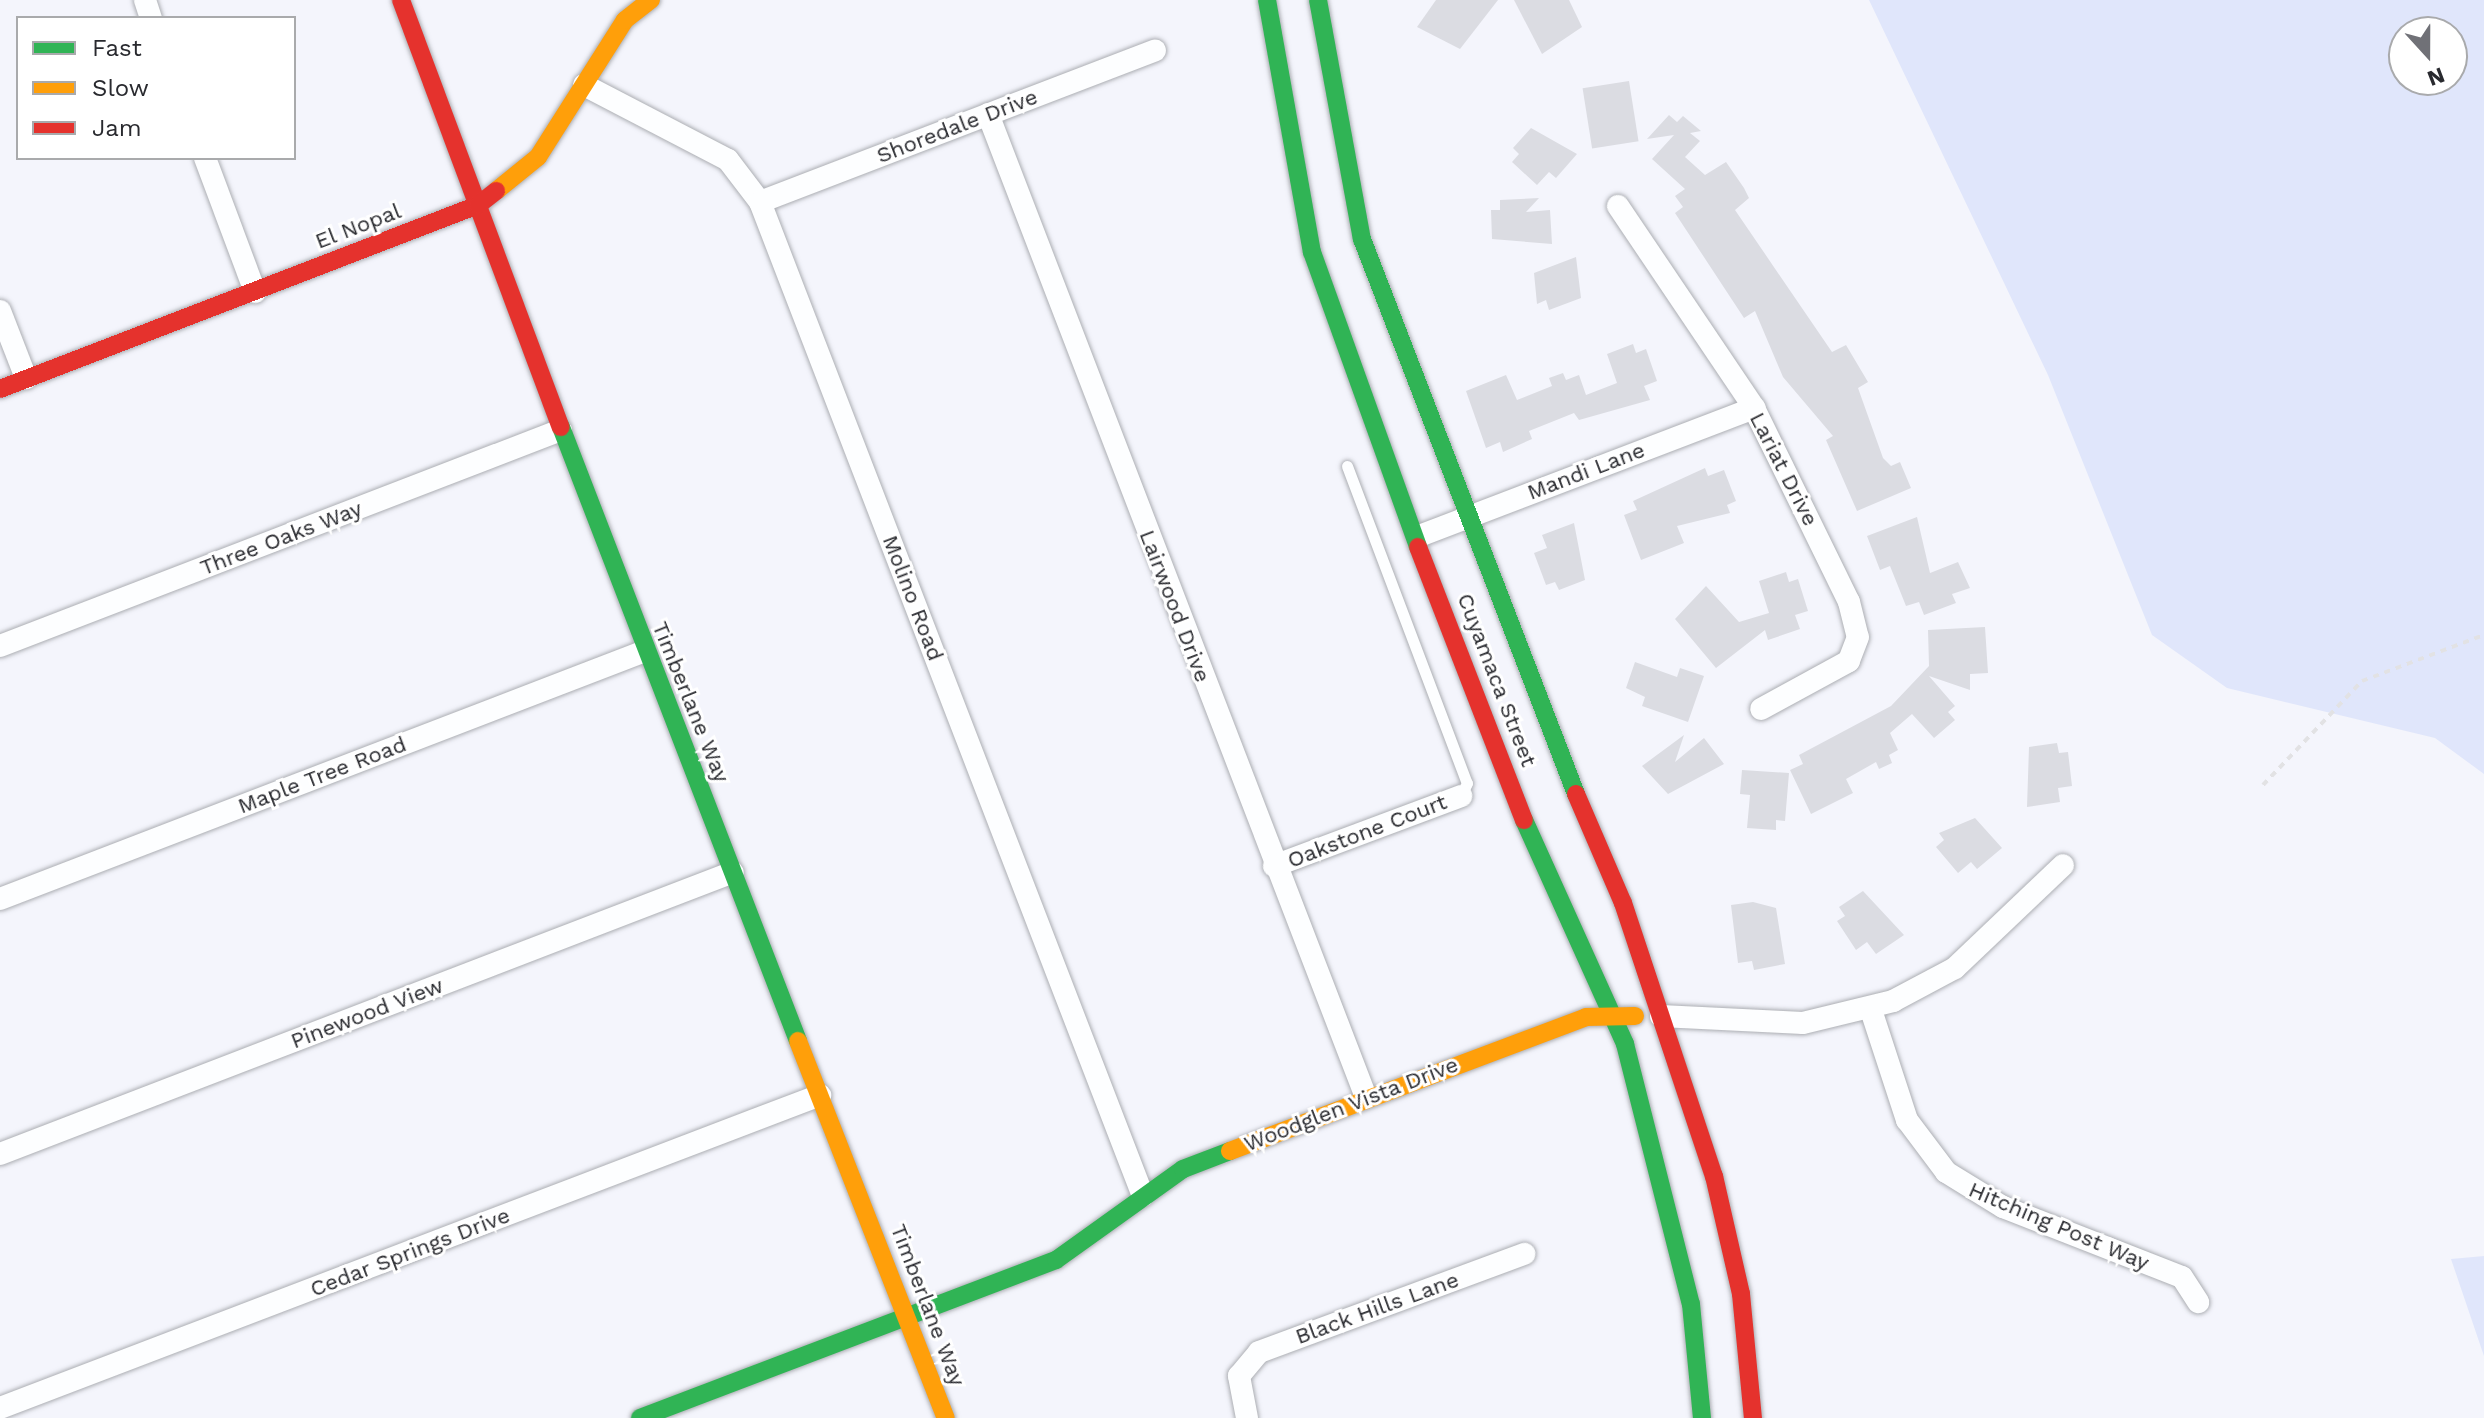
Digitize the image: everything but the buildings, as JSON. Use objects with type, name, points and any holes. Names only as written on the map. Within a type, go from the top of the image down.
[{"type":"main road","name":"Timberlane Way","points":[[401,0],[645,651],[946,1418]]},
{"type":"main road","name":"El Nopal","points":[[0,389],[478,205],[538,157],[625,20],[651,0]]},
{"type":"main road","name":"Cuyamaca Street","points":[[1267,0],[1312,252],[1419,536],[1489,742],[1615,1015],[1691,1304],[1702,1418]]},
{"type":"main road","name":"Cuyamaca Street","points":[[1318,0],[1362,239],[1661,1016],[1714,1176],[1741,1294],[1753,1418]]},
{"type":"main road","name":"Woodglen Vista Drive","points":[[640,1418],[1056,1260],[1183,1169],[1366,1097],[1586,1017],[1661,1016]]},
{"type":"street","name":"Shoredale Drive","points":[[760,202],[1155,50]]},
{"type":"street","name":"Molino Road","points":[[584,85],[728,160],[760,202],[1143,1196]]},
{"type":"street","name":"Lairwood Drive","points":[[988,114],[1274,866],[1366,1097]]},
{"type":"street","points":[[206,160],[255,292]]},
{"type":"street","name":"Lariat Drive","points":[[1618,206],[1754,408],[1849,602],[1858,637],[1849,661],[1761,709]]},
{"type":"street","points":[[0,311],[26,378]]},
{"type":"street","name":"Mandi Lane","points":[[1419,536],[1754,408]]},
{"type":"street","name":"Three Oaks Way","points":[[0,646],[561,430]]},
{"type":"street","name":"Maple Tree Road","points":[[0,899],[645,651]]},
{"type":"street","name":"Oakstone Court","points":[[1274,866],[1461,796]]},
{"type":"street","name":"Woodglen Vista Drive","points":[[1661,1016],[1779,1024],[1871,1010],[1955,968],[2063,865]]},
{"type":"street","name":"Pinewood View","points":[[0,1154],[733,872]]},
{"type":"street","name":"Hitching Post Way","points":[[1871,1010],[1907,1120],[1946,1172],[1983,1198],[2182,1277],[2198,1302]]},
{"type":"street","name":"Cedar Springs Drive","points":[[0,1408],[820,1095]]},
{"type":"street","name":"Black Hills Lane","points":[[1247,1418],[1239,1376],[1259,1352],[1524,1254]]},
{"type":"lane","points":[[1347,466],[1467,783],[1461,796]]},
{"type":"path","points":[[2263,785],[2362,681],[2484,635]]},
{"type":"shaded area","points":[[1869,0],[2484,0],[2484,774],[2435,738],[2227,688],[2152,635],[2048,375]]},
{"type":"shaded area","points":[[2484,1256],[2484,1356],[2451,1259]]},
{"type":"traffic: fast","points":[[1267,0],[1312,252],[1418,547]]},
{"type":"traffic: fast","points":[[1318,0],[1362,239],[1576,794]]},
{"type":"traffic: fast","points":[[561,427],[798,1041]]},
{"type":"traffic: fast","points":[[1524,820],[1625,1044],[1691,1304],[1702,1418]]},
{"type":"traffic: fast","points":[[640,1418],[1056,1260],[1183,1169],[1230,1151]]},
{"type":"traffic: slow","points":[[496,191],[538,157],[625,20],[651,0]]},
{"type":"traffic: slow","points":[[1230,1151],[1586,1017],[1635,1016]]},
{"type":"traffic: slow","points":[[798,1041],[946,1418]]},
{"type":"traffic: jam","points":[[401,0],[561,427]]},
{"type":"traffic: jam","points":[[0,389],[478,205],[496,191]]},
{"type":"traffic: jam","points":[[1418,547],[1524,820]]},
{"type":"traffic: jam","points":[[1576,794],[1623,903],[1714,1176],[1741,1294],[1753,1418]]}]
